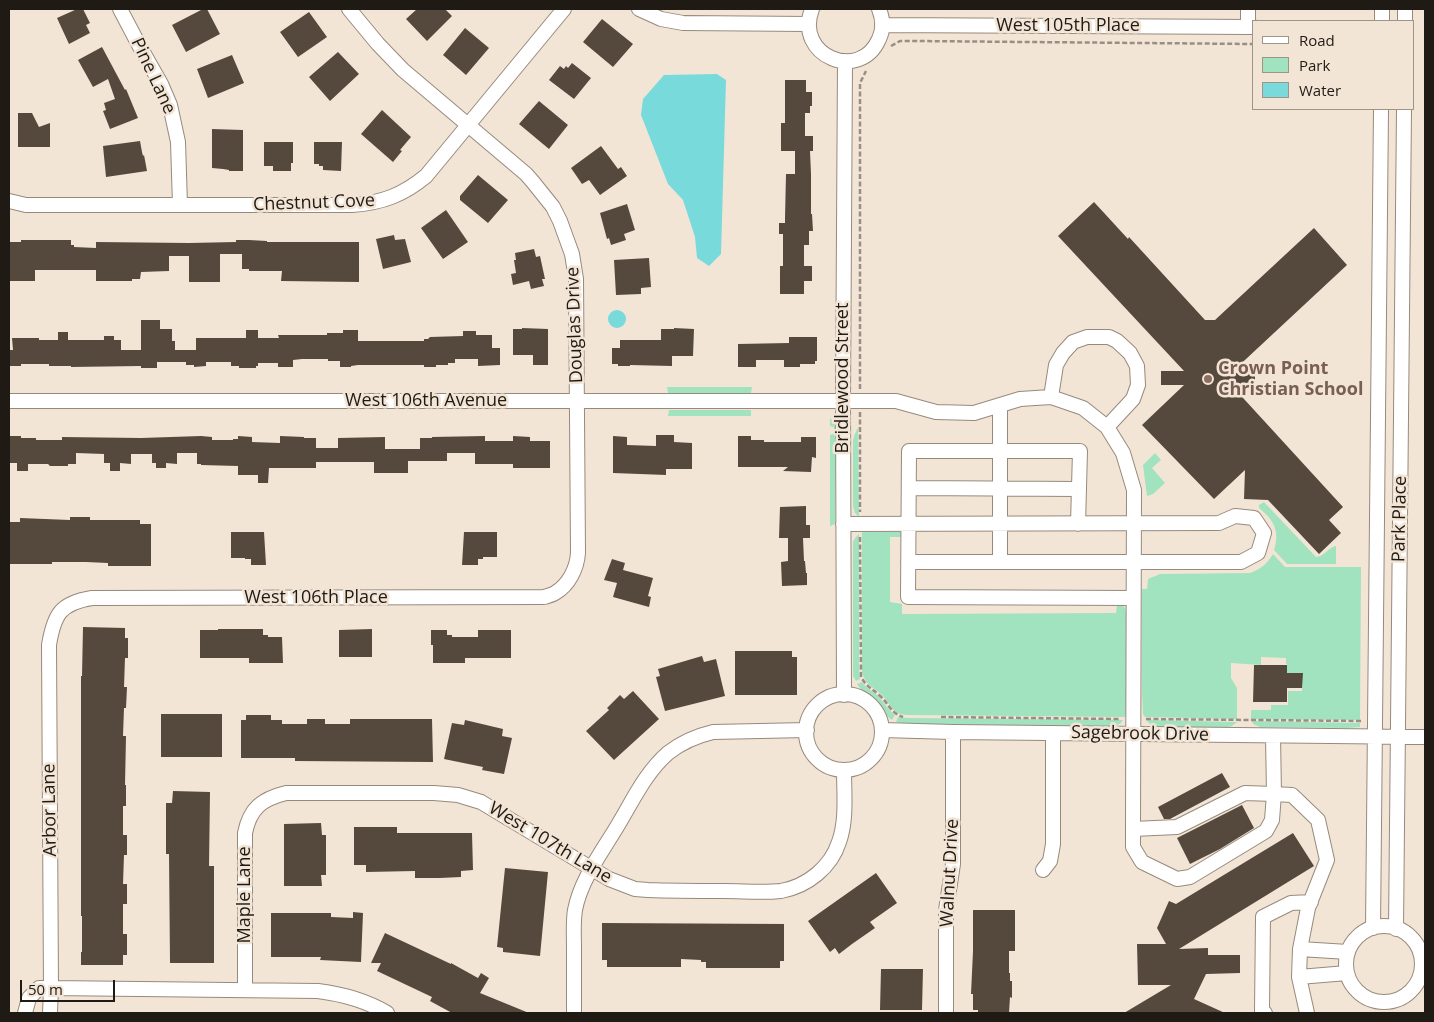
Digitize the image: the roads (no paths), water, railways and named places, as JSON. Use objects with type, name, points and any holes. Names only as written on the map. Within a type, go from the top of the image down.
[{"type":"street","name":"Pine Lane","points":[[120,9],[161,84],[170,106],[176,129],[179,156],[180,205]]},
{"type":"street","name":"Douglas Drive","points":[[349,9],[399,66],[526,174],[543,194],[560,221],[572,254],[576,280],[578,553],[577,564],[568,580]]},
{"type":"street","name":"Chestnut Cove","points":[[9,201],[26,205],[352,205],[388,199],[426,176],[564,9]]},
{"type":"street","points":[[639,9],[661,19],[683,23],[808,24]]},
{"type":"street","points":[[812,9],[808,24],[810,36],[819,50],[833,59],[845,61],[862,58],[878,42],[882,25],[879,9]]},
{"type":"street","points":[[1248,9],[1250,27]]},
{"type":"street","name":"West 105th Place","points":[[882,25],[1250,27]]},
{"type":"street","name":"Bridlewood Street","points":[[844,694],[845,61]]},
{"type":"street","name":"Park Place","points":[[1373,928],[1381,110]]},
{"type":"street","name":"Park Place","points":[[1396,929],[1404,110]]},
{"type":"street","points":[[1107,427],[1132,398],[1138,385],[1137,366],[1130,353],[1117,341],[1109,337],[1087,337],[1073,342],[1063,353],[1056,365],[1051,397],[1083,408],[1107,427],[1123,453],[1134,490],[1133,847],[1142,862],[1177,879],[1190,877],[1266,831],[1272,820],[1274,794],[1273,736]]},
{"type":"street","name":"West 106th Avenue","points":[[9,401],[896,401],[936,412],[974,414],[1020,399],[1051,397]]},
{"type":"street","points":[[1000,406],[1000,562]]},
{"type":"street","points":[[1078,524],[1080,451],[909,450],[908,597],[1133,598]]},
{"type":"street","points":[[909,488],[1079,489]]},
{"type":"street","points":[[843,524],[1219,523],[1235,516],[1254,518],[1264,533],[1258,553],[1241,562],[908,562]]},
{"type":"street","name":"West 106th Place","points":[[62,610],[69,604],[92,598],[530,598],[544,597],[555,593],[568,580]]},
{"type":"street","name":"Arbor Lane","points":[[50,1013],[48,645],[51,631],[62,610]]},
{"type":"street","points":[[844,694],[858,697],[870,705],[879,716],[882,730],[880,745],[872,758],[859,767],[844,770],[829,766],[817,758],[809,745],[807,730],[810,716],[818,705],[830,697],[844,694]]},
{"type":"street","points":[[574,1013],[574,918],[580,892],[591,869],[644,782],[659,762],[677,746],[699,735],[713,732],[807,730]]},
{"type":"street","name":"Sagebrook Drive","points":[[882,730],[1425,737]]},
{"type":"street","name":"Walnut Drive","points":[[946,1013],[946,910],[953,864],[953,732]]},
{"type":"street","points":[[1043,870],[1050,861],[1053,844],[1053,733]]},
{"type":"street","name":"West 107th Lane","points":[[259,804],[286,793],[434,793],[458,795],[481,802],[591,869],[621,885],[648,890],[771,892],[792,888],[811,879],[832,859],[840,840],[843,823],[844,770]]},
{"type":"street","points":[[1133,829],[1177,827],[1244,793],[1292,795],[1318,820],[1327,860],[1311,902],[1300,949],[1299,977],[1307,1013]]},
{"type":"street","name":"Maple Lane","points":[[245,990],[245,833],[247,824],[259,804]]},
{"type":"street","points":[[1265,1013],[1262,1011],[1263,917],[1291,903],[1311,902]]},
{"type":"street","points":[[1387,927],[1396,929],[1412,939],[1423,954],[1422,976],[1395,1007],[1385,1002],[1371,1006],[1354,988],[1347,973],[1348,952],[1356,939],[1373,928],[1387,927]]},
{"type":"street","points":[[1300,949],[1348,952]]},
{"type":"street","points":[[1299,977],[1347,973]]},
{"type":"street","points":[[25,1013],[30,998],[39,988],[306,990],[330,993],[358,1000],[387,1013]]},
{"type":"water","points":[[717,74],[726,80],[721,254],[709,266],[697,258],[695,237],[683,200],[668,184],[641,115],[643,99],[664,75]]},
{"type":"water","points":[[617,310],[623,313],[626,319],[623,325],[617,328],[611,325],[608,319],[611,313]]},
{"type":"place","name":"Crown Point Christian School","points":[[1208,379]]}]
